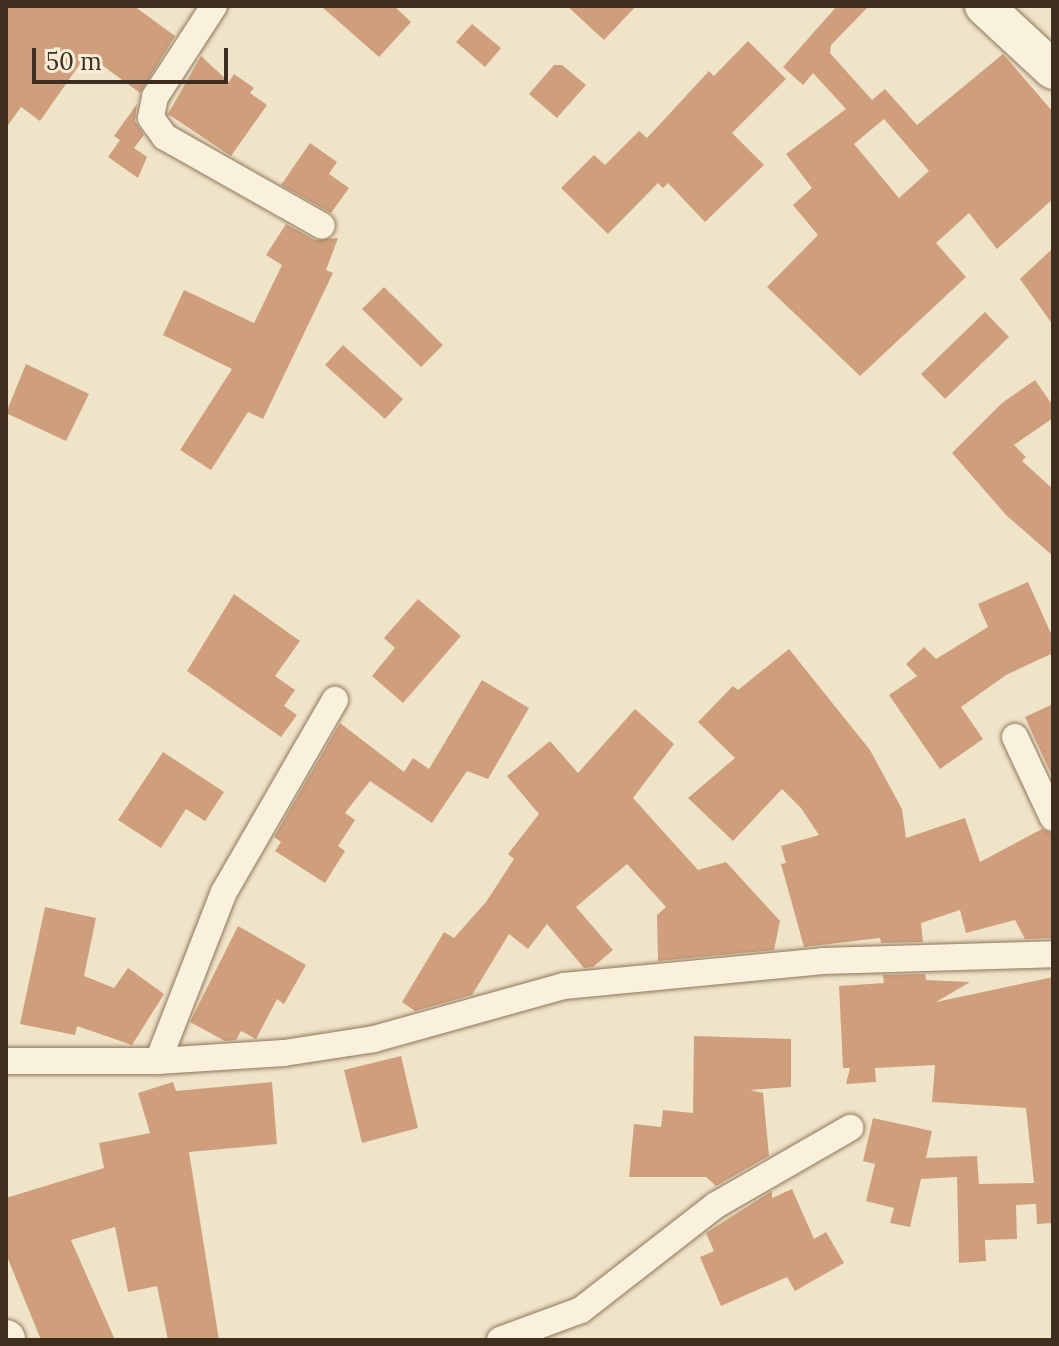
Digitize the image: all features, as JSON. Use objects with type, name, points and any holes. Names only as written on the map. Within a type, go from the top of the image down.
[{"type":"street","points":[[214,6],[155,97],[151,118],[165,137],[322,226]]},
{"type":"street","points":[[984,6],[1053,70]]},
{"type":"street","points":[[158,1061],[224,892],[335,700]]},
{"type":"street","points":[[1015,737],[1053,818]]},
{"type":"street","points":[[6,1061],[158,1061],[284,1053],[374,1039],[564,986],[823,961],[1053,954]]},
{"type":"street","points":[[500,1340],[581,1310],[716,1205],[850,1128]]},
{"type":"building","points":[[6,6],[134,6],[175,36],[140,93],[87,54],[40,121],[21,107],[6,128]]},
{"type":"building","points":[[321,6],[394,6],[411,22],[379,57]]},
{"type":"building","points":[[567,6],[636,6],[604,40]]},
{"type":"building","points":[[837,6],[869,6],[831,45],[830,53],[872,100],[885,89],[917,125],[1003,54],[1053,112],[1053,199],[997,249],[969,213],[936,243],[966,277],[860,376],[767,287],[818,235],[793,205],[812,188],[786,154],[846,109],[813,73],[803,85],[783,67]],"holes":[[[884,119],[929,171],[899,198],[854,144]]]},
{"type":"building","points":[[472,24],[501,48],[485,67],[456,42]]},
{"type":"building","points":[[748,41],[786,79],[732,133],[764,165],[705,222],[668,183],[663,188],[658,183],[608,234],[561,188],[594,155],[605,165],[639,131],[647,138],[709,71],[714,76]]},
{"type":"building","points":[[201,56],[229,82],[234,74],[254,88],[250,93],[267,105],[231,156],[168,114]]},
{"type":"building","points":[[554,65],[562,65],[586,85],[557,118],[529,94]]},
{"type":"building","points":[[137,104],[135,121],[144,135],[134,148],[147,157],[138,178],[108,157],[120,140],[114,136]]},
{"type":"building","points":[[310,143],[337,162],[329,174],[349,188],[331,213],[281,185]]},
{"type":"building","points":[[286,224],[315,240],[338,238],[326,270],[333,273],[263,419],[248,412],[211,470],[180,450],[232,369],[163,335],[184,290],[254,323],[282,265],[266,255]]},
{"type":"building","points":[[1053,248],[1053,325],[1020,279]]},
{"type":"building","points":[[384,287],[443,345],[421,367],[362,309]]},
{"type":"building","points":[[985,312],[1009,337],[945,399],[921,374]]},
{"type":"building","points":[[343,345],[403,399],[385,419],[325,365]]},
{"type":"building","points":[[26,364],[89,394],[66,441],[6,413]]},
{"type":"building","points":[[1035,380],[1053,406],[1053,418],[1014,445],[1026,457],[1022,461],[1053,489],[1053,556],[1007,516],[952,453],[1002,403]]},
{"type":"building","points":[[1028,582],[1053,638],[1053,653],[1006,675],[961,707],[983,739],[940,769],[889,695],[917,676],[906,664],[924,647],[936,659],[988,627],[978,604]]},
{"type":"building","points":[[234,594],[300,641],[275,676],[295,690],[284,706],[297,715],[281,737],[187,671]]},
{"type":"building","points":[[418,599],[461,636],[403,703],[372,676],[395,648],[384,638]]},
{"type":"building","points":[[789,649],[870,750],[902,809],[906,838],[965,818],[980,862],[1042,829],[1053,834],[1053,938],[1025,939],[1015,920],[966,933],[960,910],[921,923],[923,942],[881,943],[880,938],[804,947],[781,864],[786,863],[781,846],[819,835],[801,808],[782,789],[733,841],[688,798],[735,758],[698,722],[733,686],[738,690]]},
{"type":"building","points":[[482,680],[529,708],[488,779],[467,771],[432,823],[370,781],[345,813],[355,820],[338,846],[345,851],[325,883],[275,851],[281,842],[274,837],[340,723],[404,772],[413,758],[429,769]]},
{"type":"building","points":[[1053,704],[1053,778],[1025,717]]},
{"type":"building","points":[[635,709],[674,744],[633,798],[698,870],[726,862],[780,921],[774,950],[658,961],[657,915],[666,907],[627,864],[576,907],[613,950],[593,967],[584,968],[547,924],[528,949],[509,934],[472,995],[415,1011],[402,1002],[444,932],[454,938],[486,902],[514,859],[508,854],[539,814],[507,776],[550,741],[578,773]]},
{"type":"building","points":[[163,752],[224,792],[205,821],[186,809],[161,848],[118,820]]},
{"type":"building","points":[[45,907],[96,918],[84,976],[114,988],[128,968],[164,994],[132,1045],[77,1026],[75,1035],[20,1024]]},
{"type":"building","points":[[238,926],[306,965],[284,1004],[277,999],[256,1039],[241,1031],[236,1040],[225,1041],[190,1022]]},
{"type":"building","points":[[925,974],[926,980],[970,982],[936,1002],[1053,977],[1053,1223],[1037,1224],[1036,1204],[1016,1205],[1017,1239],[985,1240],[986,1261],[959,1263],[957,1177],[921,1179],[910,1227],[890,1223],[894,1208],[866,1201],[875,1164],[863,1161],[873,1118],[932,1131],[926,1158],[977,1156],[979,1184],[1034,1183],[1026,1108],[932,1102],[935,1065],[875,1068],[876,1082],[846,1084],[850,1068],[843,1068],[839,986],[884,983],[883,975]]},
{"type":"building","points":[[694,1036],[791,1039],[791,1087],[750,1090],[763,1093],[769,1156],[716,1186],[706,1177],[629,1177],[634,1124],[661,1127],[663,1110],[693,1113]]},
{"type":"building","points":[[401,1056],[418,1128],[362,1143],[344,1070]]},
{"type":"building","points":[[173,1082],[176,1091],[272,1082],[277,1144],[189,1152],[219,1340],[168,1340],[157,1286],[128,1292],[115,1227],[71,1240],[115,1340],[41,1340],[6,1254],[6,1198],[104,1168],[99,1143],[150,1133],[138,1093]]},
{"type":"building","points":[[792,1189],[814,1239],[826,1232],[844,1263],[795,1291],[787,1277],[721,1306],[700,1257],[714,1251],[706,1233],[772,1191],[772,1198]]}]
